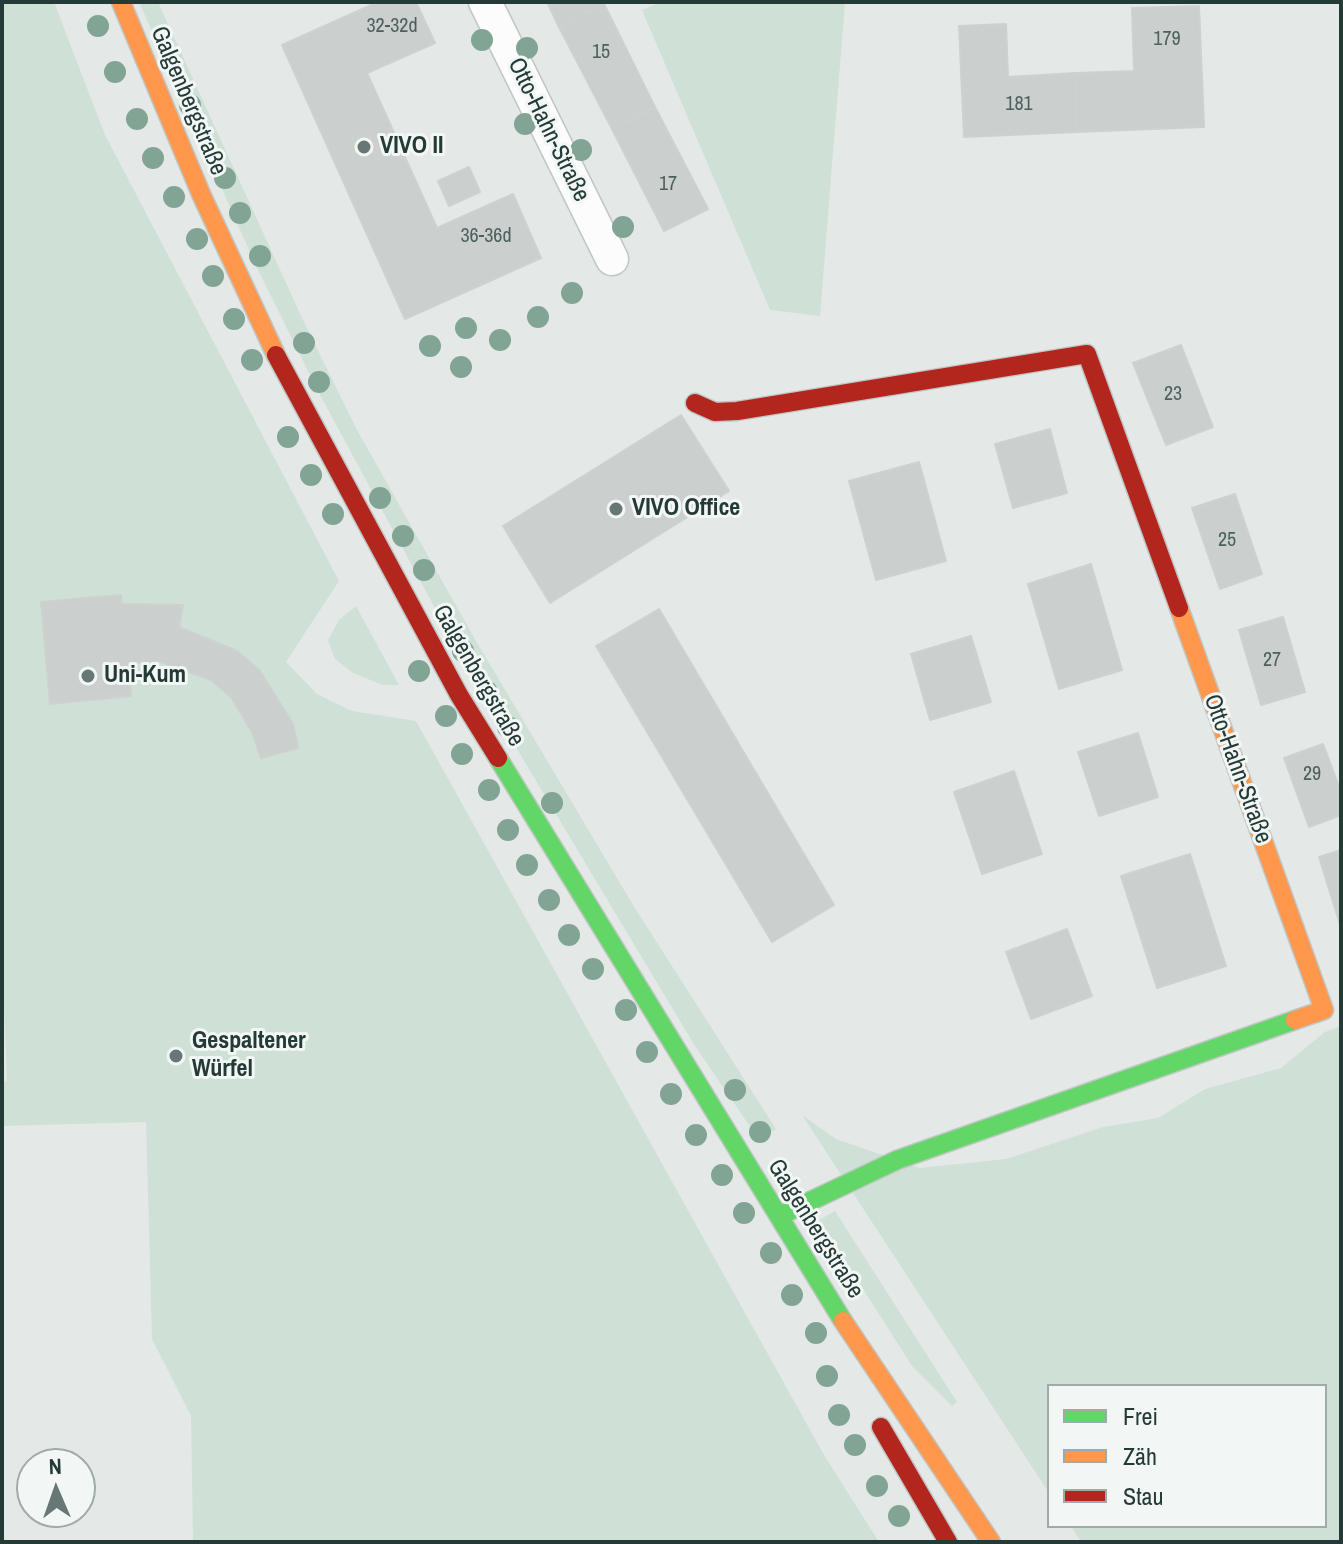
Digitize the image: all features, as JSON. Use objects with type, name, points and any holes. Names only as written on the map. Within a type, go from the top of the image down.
[{"type":"street","name":"Galgenbergstraße","points":[[121,2],[201,194],[292,389],[459,695],[856,1341],[991,1542]]},
{"type":"street","name":"Otto-Hahn-Straße","points":[[485,2],[612,259]]},
{"type":"street","name":"Otto-Hahn-Straße","points":[[695,403],[715,412],[737,411],[1087,354],[1332,1007],[897,1160],[779,1216]]},
{"type":"street","name":"Galgenbergstraße","points":[[856,1341],[870,1403],[948,1542]]},
{"type":"green space","points":[[2,2],[54,2],[105,135],[339,581],[286,662],[317,694],[352,711],[416,721],[824,1455],[879,1542],[193,1542],[191,1416],[152,1339],[146,1122],[2,1126],[2,1082],[7,1081],[2,956]]},
{"type":"green space","points":[[139,2],[158,2],[302,318],[357,430],[476,641],[633,905],[776,1129],[758,1138],[695,1046],[457,649],[318,391],[257,268]]},
{"type":"green space","points":[[661,2],[845,2],[820,316],[770,310],[642,10]]},
{"type":"green space","points":[[356,606],[399,685],[383,685],[353,673],[335,659],[328,640],[339,620]]},
{"type":"green space","points":[[1341,1026],[1341,1542],[1081,1542],[1072,1528],[1327,1528],[1327,1384],[1047,1384],[1047,1490],[802,1115],[836,1139],[920,1168],[1006,1159],[1103,1127],[1158,1118],[1205,1089],[1281,1068],[1325,1032]]},
{"type":"green space","points":[[835,1211],[957,1402],[952,1406],[912,1366],[819,1220]]},
{"type":"building","name":"VIVO II","points":[[378,2],[416,2],[435,43],[367,73],[437,228],[513,194],[541,258],[405,319],[282,45]]},
{"type":"building","points":[[547,2],[602,2],[604,4],[559,27]]},
{"type":"building","points":[[604,4],[655,107],[612,129],[559,27]]},
{"type":"building","points":[[1199,6],[1204,127],[1077,132],[1075,73],[1134,71],[1132,8]]},
{"type":"building","points":[[1006,24],[1008,77],[1075,73],[1077,132],[964,137],[959,26]]},
{"type":"building","points":[[655,107],[708,209],[664,231],[612,129]]},
{"type":"building","points":[[469,167],[480,192],[449,206],[438,181]]},
{"type":"building","points":[[1181,345],[1213,427],[1166,445],[1133,363]]},
{"type":"building","name":"VIVO Office","points":[[681,415],[729,491],[550,603],[503,526]]},
{"type":"building","points":[[1050,429],[1067,493],[1013,508],[995,444]]},
{"type":"building","points":[[919,462],[946,561],[876,580],[849,481]]},
{"type":"building","points":[[1235,494],[1262,574],[1220,589],[1192,508]]},
{"type":"building","points":[[1091,564],[1122,670],[1059,689],[1028,584]]},
{"type":"building","name":"Uni-Kum","points":[[121,595],[122,604],[183,605],[179,627],[237,651],[260,671],[293,724],[298,748],[261,758],[252,732],[231,697],[211,680],[158,661],[128,663],[131,696],[50,704],[41,602]]},
{"type":"building","points":[[659,609],[834,905],[772,942],[596,646]]},
{"type":"building","points":[[1283,617],[1305,692],[1261,705],[1239,630]]},
{"type":"building","points":[[971,636],[991,702],[930,720],[911,654]]},
{"type":"building","points":[[1138,733],[1158,797],[1099,816],[1078,752]]},
{"type":"building","points":[[1323,744],[1341,792],[1341,815],[1309,827],[1284,758]]},
{"type":"building","points":[[1014,771],[1042,854],[982,874],[954,792]]},
{"type":"building","points":[[1341,850],[1341,928],[1319,857]]},
{"type":"building","points":[[1190,854],[1226,966],[1157,988],[1121,876]]},
{"type":"building","points":[[1067,929],[1092,996],[1031,1019],[1006,952]]},
{"type":"traffic: fast","points":[[498,758],[843,1321]]},
{"type":"traffic: fast","points":[[779,1216],[897,1160],[1295,1020]]},
{"type":"traffic: slow","points":[[121,2],[201,194],[276,355]]},
{"type":"traffic: slow","points":[[1179,608],[1324,1010],[1295,1020]]},
{"type":"traffic: slow","points":[[843,1321],[991,1542]]},
{"type":"traffic: jam","points":[[695,403],[715,412],[737,411],[1087,354],[1179,608]]},
{"type":"traffic: jam","points":[[276,355],[459,695],[498,758]]},
{"type":"traffic: jam","points":[[881,1427],[948,1542]]},
{"type":"place","name":"VIVO II","points":[[364,147]]},
{"type":"place","name":"VIVO Office","points":[[616,509]]},
{"type":"place","name":"Uni-Kum","points":[[88,676]]},
{"type":"place","name":"Gespaltener Würfel","points":[[176,1056]]}]
